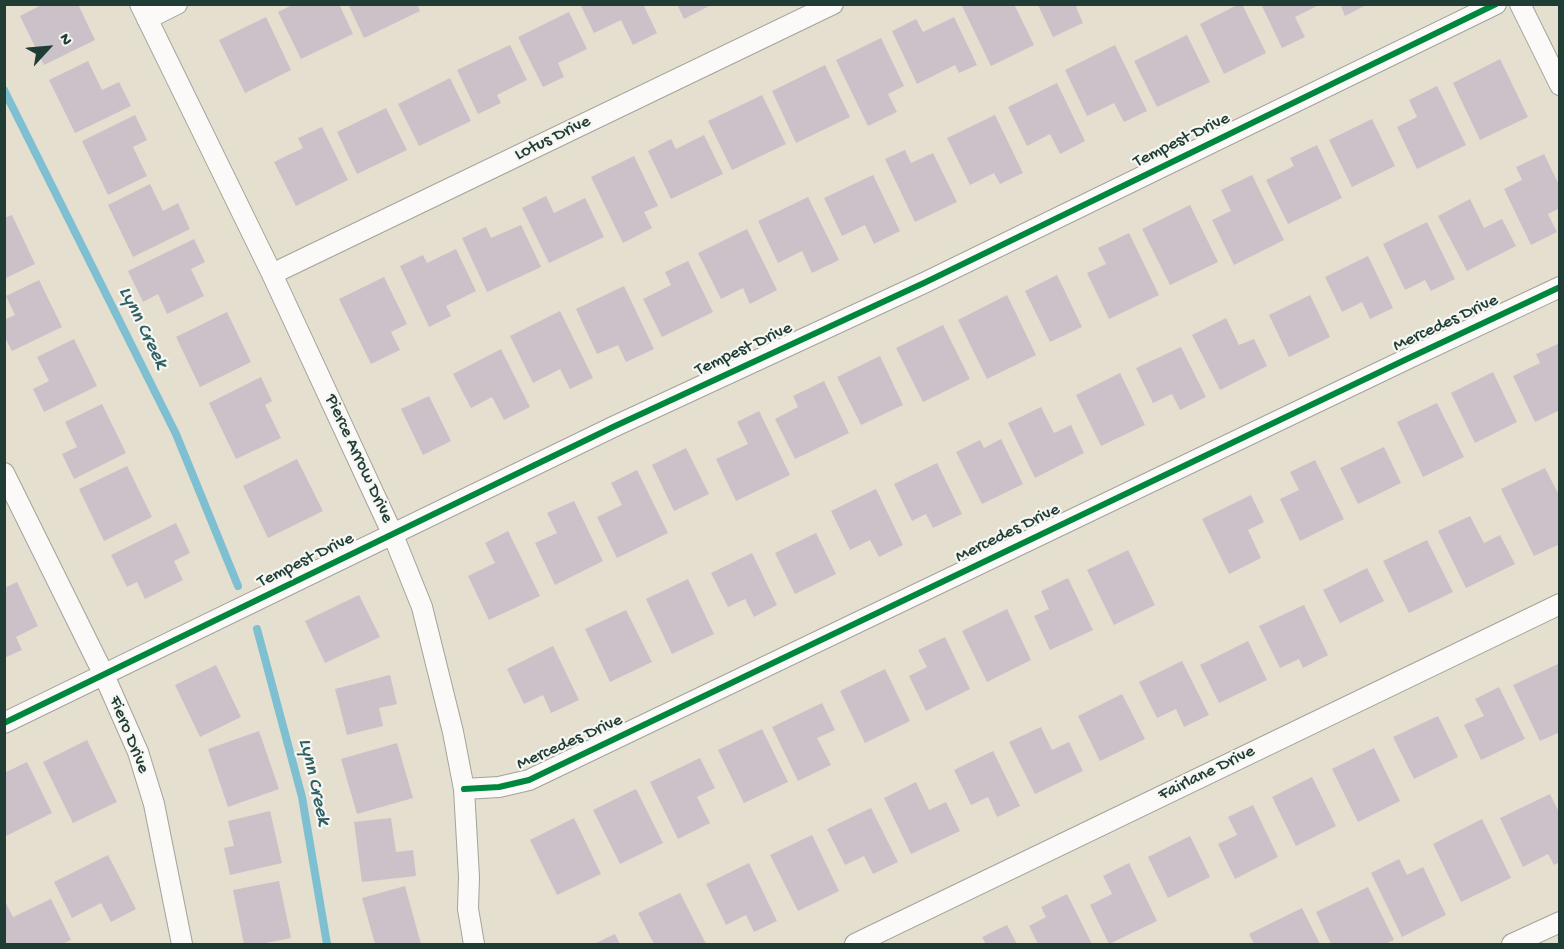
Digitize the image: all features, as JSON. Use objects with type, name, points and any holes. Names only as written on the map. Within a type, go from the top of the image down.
[{"type":"street","points":[[143,12],[177,4]]},
{"type":"street","name":"Lotus Drive","points":[[272,274],[833,4]]},
{"type":"street","name":"Tempest Drive","points":[[4,723],[613,427],[926,282],[1496,4]]},
{"type":"street","points":[[1520,4],[1560,86]]},
{"type":"street","name":"Pierce Arrow Drive","points":[[143,12],[272,274],[393,535],[422,607],[453,732],[464,789],[469,877],[468,909],[474,945]]},
{"type":"street","name":"Mercedes Drive","points":[[464,789],[500,787],[529,780],[1560,287]]},
{"type":"street","name":"Fiero Drive","points":[[4,473],[104,675],[138,752],[154,804],[182,945]]},
{"type":"street","name":"Fairlane Drive","points":[[855,945],[1560,604]]},
{"type":"street","points":[[1512,945],[1560,922]]},
{"type":"building","points":[[43,4],[78,4],[95,40],[44,65],[20,16]]},
{"type":"building","points":[[294,4],[339,4],[353,34],[301,59],[278,12]]},
{"type":"building","points":[[348,4],[417,4],[420,11],[364,38]]},
{"type":"building","points":[[580,4],[643,4],[657,33],[633,45],[621,20],[594,33]]},
{"type":"building","points":[[677,4],[713,4],[684,19]]},
{"type":"building","points":[[961,4],[1014,4],[1034,45],[991,66]]},
{"type":"building","points":[[1242,4],[1266,53],[1224,74],[1200,24]]},
{"type":"building","points":[[1261,4],[1321,4],[1295,17],[1305,37],[1282,48]]},
{"type":"building","points":[[1340,4],[1368,4],[1345,16]]},
{"type":"building","points":[[1038,5],[1080,5],[1076,7],[1083,23],[1053,37]]},
{"type":"building","points":[[569,12],[587,49],[558,63],[564,77],[543,87],[518,37]]},
{"type":"building","points":[[266,17],[291,70],[245,93],[219,40]]},
{"type":"building","points":[[954,17],[977,65],[959,73],[955,65],[917,84],[892,31],[916,19],[923,32]]},
{"type":"building","points":[[1187,35],[1210,82],[1157,107],[1134,61]]},
{"type":"building","points":[[881,38],[904,86],[888,94],[897,112],[868,126],[836,60]]},
{"type":"building","points":[[510,45],[527,80],[497,95],[501,103],[478,114],[457,70]]},
{"type":"building","points":[[1115,45],[1147,111],[1124,122],[1114,103],[1087,116],[1065,70]]},
{"type":"building","points":[[1500,59],[1528,117],[1480,140],[1453,83]]},
{"type":"building","points":[[88,61],[102,90],[119,82],[131,106],[75,133],[49,80]]},
{"type":"building","points":[[825,65],[850,117],[796,143],[772,91]]},
{"type":"building","points":[[450,78],[471,121],[419,146],[398,104]]},
{"type":"building","points":[[1057,83],[1085,141],[1060,154],[1050,134],[1027,146],[1008,107]]},
{"type":"building","points":[[1437,86],[1466,145],[1417,169],[1397,127],[1417,117],[1409,100]]},
{"type":"building","points":[[762,95],[786,144],[732,170],[708,121]]},
{"type":"building","points":[[386,108],[407,150],[357,174],[337,132]]},
{"type":"building","points":[[135,115],[147,140],[133,147],[147,176],[108,195],[82,141]]},
{"type":"building","points":[[995,115],[1023,173],[1000,184],[994,173],[970,185],[947,138]]},
{"type":"building","points":[[1372,119],[1395,166],[1352,187],[1329,140]]},
{"type":"building","points":[[322,127],[348,180],[296,206],[274,162],[303,148],[298,138]]},
{"type":"building","points":[[704,135],[723,174],[671,199],[648,151],[671,139],[676,149]]},
{"type":"building","points":[[1317,145],[1342,198],[1288,224],[1266,180],[1294,166],[1290,158]]},
{"type":"building","points":[[905,150],[911,163],[933,153],[957,202],[915,222],[885,159]]},
{"type":"building","points":[[1544,154],[1560,187],[1560,208],[1548,214],[1557,232],[1531,245],[1504,189],[1522,180],[1516,167]]},
{"type":"building","points":[[634,156],[658,206],[644,212],[652,228],[623,243],[591,177]]},
{"type":"building","points":[[873,175],[900,231],[874,244],[865,225],[842,236],[824,198]]},
{"type":"building","points":[[1252,175],[1284,240],[1234,265],[1212,220],[1231,211],[1221,190]]},
{"type":"building","points":[[150,184],[163,211],[178,203],[190,229],[133,257],[108,205]]},
{"type":"building","points":[[546,196],[554,213],[585,198],[604,237],[549,263],[522,208]]},
{"type":"building","points":[[808,197],[839,260],[812,273],[802,251],[778,263],[758,221]]},
{"type":"building","points":[[1470,199],[1484,228],[1502,219],[1516,246],[1467,271],[1438,216]]},
{"type":"building","points":[[1190,205],[1218,262],[1170,285],[1142,229]]},
{"type":"building","points":[[12,215],[35,264],[4,279],[4,218]]},
{"type":"building","points":[[1427,222],[1455,279],[1431,291],[1425,280],[1405,290],[1383,244]]},
{"type":"building","points":[[521,225],[541,267],[487,292],[462,238],[486,227],[491,238]]},
{"type":"building","points":[[747,229],[777,290],[750,304],[743,288],[721,299],[698,253]]},
{"type":"building","points":[[1129,233],[1159,295],[1109,319],[1087,273],[1106,264],[1098,248]]},
{"type":"building","points":[[194,239],[205,262],[191,269],[204,296],[167,314],[158,294],[143,302],[128,271]]},
{"type":"building","points":[[456,249],[476,291],[446,306],[451,316],[429,327],[400,266],[423,255],[427,263]]},
{"type":"building","points":[[1368,256],[1393,308],[1370,319],[1362,302],[1342,312],[1325,277]]},
{"type":"building","points":[[688,261],[713,312],[662,337],[643,299],[671,285],[665,272]]},
{"type":"building","points":[[1057,275],[1082,327],[1050,342],[1025,291]]},
{"type":"building","points":[[384,277],[407,324],[391,332],[400,350],[371,364],[339,299]]},
{"type":"building","points":[[39,280],[62,327],[12,351],[4,336],[4,320],[15,315],[6,296]]},
{"type":"building","points":[[624,286],[654,349],[626,362],[618,345],[597,354],[576,309]]},
{"type":"building","points":[[1007,295],[1036,355],[987,379],[958,320]]},
{"type":"building","points":[[1310,295],[1330,337],[1289,357],[1269,315]]},
{"type":"building","points":[[560,311],[593,378],[570,389],[560,369],[533,383],[510,336]]},
{"type":"building","points":[[227,312],[251,362],[200,387],[176,337]]},
{"type":"building","points":[[1226,318],[1239,345],[1254,339],[1267,366],[1220,390],[1192,335]]},
{"type":"building","points":[[943,325],[970,379],[923,402],[896,348]]},
{"type":"building","points":[[74,339],[97,386],[44,412],[33,389],[49,381],[37,357]]},
{"type":"building","points":[[1560,343],[1560,410],[1535,422],[1513,376],[1540,363],[1536,354]]},
{"type":"building","points":[[1181,347],[1206,397],[1180,410],[1172,394],[1153,403],[1136,368]]},
{"type":"building","points":[[501,349],[530,407],[504,420],[492,397],[471,408],[453,374]]},
{"type":"building","points":[[880,356],[903,405],[861,425],[837,377]]},
{"type":"building","points":[[1493,372],[1517,422],[1475,443],[1451,393]]},
{"type":"building","points":[[1120,373],[1145,425],[1101,446],[1076,395]]},
{"type":"building","points":[[261,377],[272,401],[265,405],[281,438],[236,459],[209,403]]},
{"type":"building","points":[[824,381],[849,433],[795,459],[775,419],[798,407],[793,396]]},
{"type":"building","points":[[429,396],[451,441],[423,455],[401,409]]},
{"type":"building","points":[[1437,403],[1464,457],[1423,477],[1397,422]]},
{"type":"building","points":[[102,404],[126,453],[74,479],[62,454],[77,447],[65,422]]},
{"type":"building","points":[[1041,407],[1054,433],[1071,425],[1084,453],[1035,478],[1008,423]]},
{"type":"building","points":[[759,411],[790,475],[736,501],[716,459],[748,444],[737,422]]},
{"type":"building","points":[[1001,439],[1023,484],[982,504],[956,452],[980,440],[984,448]]},
{"type":"building","points":[[1384,447],[1401,483],[1358,504],[1340,468]]},
{"type":"building","points":[[686,448],[709,494],[674,511],[652,465]]},
{"type":"building","points":[[297,459],[323,511],[268,538],[243,486]]},
{"type":"building","points":[[1315,460],[1344,519],[1300,541],[1280,499],[1299,490],[1290,472]]},
{"type":"building","points":[[937,463],[962,514],[933,528],[926,514],[912,521],[894,484]]},
{"type":"building","points":[[127,466],[152,517],[104,541],[79,489]]},
{"type":"building","points":[[1545,468],[1560,497],[1560,544],[1534,556],[1501,489]]},
{"type":"building","points":[[637,470],[668,533],[617,558],[597,517],[622,505],[611,483]]},
{"type":"building","points":[[876,489],[903,545],[879,557],[870,540],[850,550],[831,511]]},
{"type":"building","points":[[1251,495],[1264,522],[1248,530],[1261,558],[1229,574],[1202,519]]},
{"type":"building","points":[[574,501],[603,561],[555,585],[535,543],[557,533],[547,513]]},
{"type":"building","points":[[1470,516],[1484,543],[1500,535],[1515,564],[1466,588],[1438,531]]},
{"type":"building","points":[[176,523],[190,553],[174,561],[183,580],[145,599],[137,582],[127,587],[111,555]]},
{"type":"building","points":[[508,531],[540,596],[489,620],[468,576],[495,563],[485,543]]},
{"type":"building","points":[[816,533],[836,574],[795,594],[775,553]]},
{"type":"building","points":[[1427,540],[1453,592],[1409,613],[1383,561]]},
{"type":"building","points":[[1128,550],[1155,605],[1114,625],[1087,570]]},
{"type":"building","points":[[752,553],[777,605],[754,617],[745,599],[728,607],[711,573]]},
{"type":"building","points":[[1367,568],[1384,601],[1340,623],[1323,590]]},
{"type":"building","points":[[1068,578],[1093,630],[1050,650],[1034,616],[1049,609],[1041,591]]},
{"type":"building","points":[[688,579],[714,634],[672,654],[646,599]]},
{"type":"building","points":[[17,582],[38,626],[16,637],[22,650],[4,658],[4,588]]},
{"type":"building","points":[[359,595],[380,637],[325,663],[305,621]]},
{"type":"building","points":[[1304,605],[1328,655],[1303,668],[1299,659],[1280,668],[1259,626]]},
{"type":"building","points":[[1007,609],[1031,660],[987,682],[962,631]]},
{"type":"building","points":[[626,610],[652,662],[610,682],[585,629]]},
{"type":"building","points":[[945,637],[970,689],[926,711],[909,676],[927,667],[918,650]]},
{"type":"building","points":[[1248,641],[1267,680],[1219,703],[1200,665]]},
{"type":"building","points":[[553,646],[579,700],[551,713],[543,695],[524,704],[507,669]]},
{"type":"building","points":[[1182,661],[1209,715],[1184,727],[1176,709],[1157,718],[1139,682]]},
{"type":"building","points":[[1560,663],[1560,732],[1540,741],[1513,685]]},
{"type":"building","points":[[216,665],[241,717],[200,737],[175,685]]},
{"type":"building","points":[[885,669],[910,721],[865,743],[840,691]]},
{"type":"building","points":[[390,675],[397,704],[379,708],[383,726],[347,735],[335,689]]},
{"type":"building","points":[[1499,687],[1525,739],[1481,760],[1464,725],[1484,716],[1475,699]]},
{"type":"building","points":[[1122,694],[1145,739],[1100,761],[1078,716]]},
{"type":"building","points":[[822,703],[835,730],[817,738],[831,765],[798,781],[772,727]]},
{"type":"building","points":[[1438,716],[1458,757],[1414,779],[1393,737]]},
{"type":"building","points":[[1041,727],[1052,750],[1069,742],[1083,771],[1035,794],[1009,742]]},
{"type":"building","points":[[762,729],[788,782],[744,803],[718,750]]},
{"type":"building","points":[[259,731],[279,789],[228,807],[208,749]]},
{"type":"building","points":[[87,740],[117,802],[73,823],[43,762]]},
{"type":"building","points":[[397,743],[413,798],[357,814],[341,759]]},
{"type":"building","points":[[1374,748],[1400,801],[1358,822],[1332,769]]},
{"type":"building","points":[[993,751],[1020,806],[997,817],[988,797],[971,805],[954,770]]},
{"type":"building","points":[[700,758],[715,788],[697,797],[710,823],[678,839],[650,782]]},
{"type":"building","points":[[27,762],[52,813],[4,837],[4,773]]},
{"type":"building","points":[[1312,777],[1336,826],[1296,846],[1272,797]]},
{"type":"building","points":[[916,782],[929,810],[946,802],[960,831],[911,854],[884,798]]},
{"type":"building","points":[[636,789],[663,843],[620,864],[593,810]]},
{"type":"building","points":[[1550,794],[1560,814],[1560,862],[1554,865],[1548,854],[1523,867],[1500,818]]},
{"type":"building","points":[[1253,805],[1278,857],[1235,879],[1218,844],[1237,835],[1228,817]]},
{"type":"building","points":[[871,808],[898,862],[873,874],[864,856],[845,865],[827,829]]},
{"type":"building","points":[[270,811],[282,863],[230,875],[224,848],[234,846],[228,821]]},
{"type":"building","points":[[391,818],[396,852],[413,850],[416,876],[362,882],[354,822]]},
{"type":"building","points":[[574,818],[601,874],[557,895],[530,840]]},
{"type":"building","points":[[1482,819],[1511,878],[1461,902],[1433,844]]},
{"type":"building","points":[[812,835],[839,891],[798,911],[770,855]]},
{"type":"building","points":[[1190,836],[1210,877],[1168,898],[1148,857]]},
{"type":"building","points":[[108,855],[136,909],[111,922],[101,903],[72,918],[54,882]]},
{"type":"building","points":[[1399,859],[1407,875],[1423,867],[1446,915],[1402,937],[1371,873]]},
{"type":"building","points":[[749,863],[777,921],[754,932],[746,915],[726,925],[706,884]]},
{"type":"building","points":[[1129,863],[1157,921],[1109,944],[1090,905],[1112,894],[1103,876]]},
{"type":"building","points":[[279,881],[291,938],[261,944],[244,944],[233,890]]},
{"type":"building","points":[[405,886],[421,944],[375,944],[362,898]]},
{"type":"building","points":[[1368,887],[1394,940],[1385,944],[1331,944],[1316,912]]},
{"type":"building","points":[[680,893],[706,944],[654,944],[638,913]]},
{"type":"building","points":[[1067,894],[1092,944],[1038,944],[1029,926],[1046,917],[1041,907]]},
{"type":"building","points":[[4,899],[13,917],[51,899],[71,940],[62,944],[4,944]]},
{"type":"building","points":[[1302,908],[1320,944],[1254,944],[1249,934]]},
{"type":"building","points":[[1007,925],[1017,944],[986,944],[982,937]]},
{"type":"building","points":[[615,934],[620,944],[594,944]]},
{"type":"waterway","name":"Lynn Creek","points":[[4,90],[176,434],[238,586]]},
{"type":"waterway","name":"Lynn Creek","points":[[257,629],[302,797],[327,944]]},
{"type":"cycle path","points":[[4,723],[613,427],[926,282],[1496,4]]},
{"type":"cycle path","points":[[464,789],[499,787],[529,780],[1560,287]]}]
